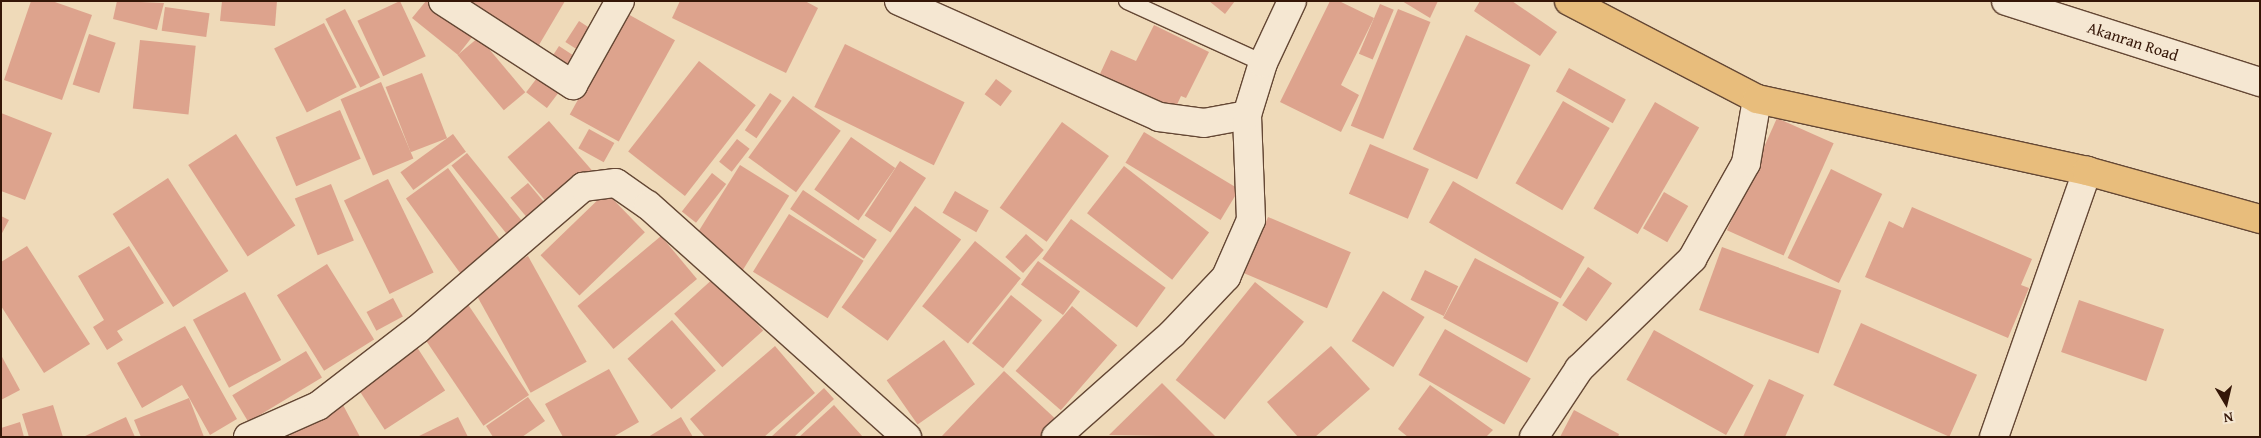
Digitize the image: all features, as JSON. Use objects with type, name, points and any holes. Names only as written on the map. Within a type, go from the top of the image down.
[{"type":"highway","points":[[1569,1],[1757,98],[2087,171],[2260,218]]},
{"type":"street","points":[[443,1],[573,85],[620,1]]},
{"type":"street","points":[[899,1],[1159,116],[1204,123],[1247,115]]},
{"type":"street","points":[[1056,437],[1172,334],[1226,277],[1251,220],[1247,115],[1263,64],[1292,1]]},
{"type":"street","name":"Akanran Road","points":[[2006,1],[2260,82]]},
{"type":"street","points":[[1534,437],[1579,370],[1692,259],[1746,163],[1757,98]]},
{"type":"street","points":[[1994,437],[2087,171]]},
{"type":"street","points":[[248,437],[318,406],[418,329],[583,187],[616,183],[648,205],[907,437]]},
{"type":"lane","points":[[1127,1],[1263,64]]},
{"type":"building","points":[[31,1],[52,1],[92,15],[62,100],[4,80]]},
{"type":"building","points":[[117,1],[164,3],[157,30],[113,19]]},
{"type":"building","points":[[222,1],[277,1],[275,26],[220,21]]},
{"type":"building","points":[[400,1],[426,56],[383,76],[357,21]]},
{"type":"building","points":[[426,1],[437,1],[476,32],[458,55],[412,18]]},
{"type":"building","points":[[450,1],[565,1],[536,50]]},
{"type":"building","points":[[680,1],[805,1],[818,8],[786,73],[672,18]]},
{"type":"building","points":[[1209,1],[1235,1],[1225,14]]},
{"type":"building","points":[[1330,1],[1339,1],[1374,18],[1341,85],[1359,95],[1341,132],[1280,102]]},
{"type":"building","points":[[1402,1],[1438,1],[1430,18]]},
{"type":"building","points":[[1480,1],[1512,1],[1557,32],[1540,56],[1474,11]]},
{"type":"building","points":[[1380,4],[1394,10],[1373,60],[1359,54]]},
{"type":"building","points":[[165,7],[210,13],[206,37],[162,31]]},
{"type":"building","points":[[345,9],[380,78],[360,88],[325,19]]},
{"type":"building","points":[[1398,9],[1430,22],[1383,139],[1351,126]]},
{"type":"building","points":[[626,13],[675,40],[619,142],[570,114]]},
{"type":"building","points":[[579,21],[596,32],[582,53],[565,42]]},
{"type":"building","points":[[324,23],[357,87],[307,113],[274,48]]},
{"type":"building","points":[[1154,25],[1209,52],[1186,98],[1181,96],[1174,111],[1099,76],[1111,50],[1136,61]]},
{"type":"building","points":[[89,34],[116,43],[99,93],[73,84]]},
{"type":"building","points":[[1466,35],[1530,65],[1477,179],[1413,149]]},
{"type":"building","points":[[479,37],[525,92],[504,110],[458,55]]},
{"type":"building","points":[[140,40],[196,46],[188,114],[133,109]]},
{"type":"building","points":[[845,44],[965,102],[934,165],[814,107]]},
{"type":"building","points":[[559,46],[576,57],[565,73],[549,62]]},
{"type":"building","points":[[699,61],[756,105],[685,196],[628,152]]},
{"type":"building","points":[[1569,68],[1626,100],[1613,123],[1556,92]]},
{"type":"building","points":[[543,70],[564,86],[547,108],[526,92]]},
{"type":"building","points":[[422,73],[447,138],[411,152],[386,87]]},
{"type":"building","points":[[996,79],[1012,91],[1001,106],[985,94]]},
{"type":"building","points":[[381,82],[413,158],[373,176],[340,99]]},
{"type":"building","points":[[770,93],[782,101],[756,138],[745,130]]},
{"type":"building","points":[[793,96],[841,131],[796,192],[748,157]]},
{"type":"building","points":[[1563,101],[1610,128],[1562,210],[1516,183]]},
{"type":"building","points":[[1655,102],[1699,128],[1638,234],[1594,209]]},
{"type":"building","points":[[340,110],[361,159],[296,186],[276,137]]},
{"type":"building","points":[[1,113],[52,133],[25,200],[1,191]]},
{"type":"building","points":[[1777,118],[1834,143],[1784,256],[1727,230]]},
{"type":"building","points":[[549,121],[592,170],[550,206],[507,157]]},
{"type":"building","points":[[1062,122],[1109,156],[1047,242],[1000,208]]},
{"type":"building","points":[[589,129],[614,143],[604,162],[578,148]]},
{"type":"building","points":[[1144,132],[1239,189],[1221,220],[1125,163]]},
{"type":"building","points":[[236,134],[295,225],[248,256],[188,165]]},
{"type":"building","points":[[453,134],[466,152],[413,190],[400,172]]},
{"type":"building","points":[[851,137],[895,168],[859,220],[814,189]]},
{"type":"building","points":[[737,139],[750,149],[732,172],[719,162]]},
{"type":"building","points":[[1370,144],[1429,169],[1408,219],[1349,194]]},
{"type":"building","points":[[467,153],[527,227],[511,239],[451,166]]},
{"type":"building","points":[[900,161],[926,178],[891,232],[865,216]]},
{"type":"building","points":[[740,165],[789,196],[742,271],[693,240]]},
{"type":"building","points":[[1124,166],[1209,232],[1172,280],[1087,213]]},
{"type":"building","points":[[448,168],[503,244],[461,275],[406,199]]},
{"type":"building","points":[[1831,169],[1882,194],[1839,283],[1788,258]]},
{"type":"building","points":[[712,173],[726,184],[696,223],[682,212]]},
{"type":"building","points":[[168,178],[228,271],[173,307],[113,214]]},
{"type":"building","points":[[388,179],[434,272],[390,294],[344,200]]},
{"type":"building","points":[[1453,181],[1585,257],[1561,299],[1429,223]]},
{"type":"building","points":[[528,183],[550,210],[533,225],[510,198]]},
{"type":"building","points":[[331,184],[354,241],[318,255],[295,199]]},
{"type":"building","points":[[803,190],[877,240],[864,259],[790,209]]},
{"type":"building","points":[[955,191],[989,210],[976,232],[942,213]]},
{"type":"building","points":[[606,192],[645,232],[579,295],[541,255]]},
{"type":"building","points":[[1664,192],[1688,206],[1667,242],[1643,228]]},
{"type":"building","points":[[915,206],[961,240],[888,341],[842,307]]},
{"type":"building","points":[[1912,207],[2032,259],[2021,285],[2029,288],[2008,338],[1865,277],[1889,221],[1903,228]]},
{"type":"building","points":[[789,214],[864,261],[828,318],[753,272]]},
{"type":"building","points":[[1,216],[9,220],[1,235]]},
{"type":"building","points":[[1268,217],[1351,252],[1327,308],[1244,273]]},
{"type":"building","points":[[1071,219],[1166,288],[1137,327],[1042,259]]},
{"type":"building","points":[[1026,234],[1044,250],[1023,273],[1005,257]]},
{"type":"building","points":[[661,236],[697,279],[613,349],[578,306]]},
{"type":"building","points":[[975,241],[1021,278],[968,343],[922,306]]},
{"type":"building","points":[[27,246],[90,344],[44,373],[1,306],[1,262]]},
{"type":"building","points":[[129,246],[164,303],[117,331],[123,340],[107,350],[93,327],[104,320],[78,276]]},
{"type":"building","points":[[1722,247],[1841,290],[1818,353],[1699,310]]},
{"type":"building","points":[[528,256],[587,362],[531,393],[472,287]]},
{"type":"building","points":[[1475,258],[1559,303],[1527,363],[1443,318]]},
{"type":"building","points":[[1038,261],[1080,292],[1063,315],[1021,284]]},
{"type":"building","points":[[327,264],[374,339],[324,371],[277,295]]},
{"type":"building","points":[[1588,267],[1612,283],[1586,321],[1562,305]]},
{"type":"building","points":[[1425,270],[1458,286],[1444,316],[1411,300]]},
{"type":"building","points":[[715,277],[763,331],[722,367],[674,314]]},
{"type":"building","points":[[1255,282],[1304,322],[1225,420],[1176,380]]},
{"type":"building","points":[[1383,291],[1425,317],[1393,367],[1352,341]]},
{"type":"building","points":[[245,292],[281,360],[229,388],[193,320]]},
{"type":"building","points":[[1011,295],[1042,320],[1003,368],[972,343]]},
{"type":"building","points":[[393,298],[403,317],[376,331],[367,312]]},
{"type":"building","points":[[2079,300],[2164,329],[2146,381],[2061,352]]},
{"type":"building","points":[[467,303],[529,395],[483,426],[421,334]]},
{"type":"building","points":[[1072,306],[1117,345],[1061,410],[1016,371]]},
{"type":"building","points":[[672,320],[716,371],[671,409],[627,359]]},
{"type":"building","points":[[1861,323],[1977,375],[1949,437],[1833,385]]},
{"type":"building","points":[[185,326],[237,419],[210,435],[182,385],[142,408],[117,363]]},
{"type":"building","points":[[1445,329],[1531,378],[1504,424],[1418,375]]},
{"type":"building","points":[[1654,330],[1754,385],[1726,435],[1626,380]]},
{"type":"building","points":[[944,340],[975,384],[918,424],[887,380]]},
{"type":"building","points":[[413,341],[445,390],[385,430],[353,380]]},
{"type":"building","points":[[775,346],[815,393],[764,437],[705,437],[690,419]]},
{"type":"building","points":[[1331,346],[1370,389],[1315,437],[1298,437],[1267,402]]},
{"type":"building","points":[[306,351],[322,378],[248,422],[232,395]]},
{"type":"building","points":[[1,355],[20,390],[1,400]]},
{"type":"building","points":[[609,369],[639,422],[613,437],[563,437],[545,404]]},
{"type":"building","points":[[1004,371],[1060,423],[1047,437],[941,437]]},
{"type":"building","points":[[1769,379],[1804,395],[1785,437],[1743,437]]},
{"type":"building","points":[[1162,383],[1216,437],[1109,435]]},
{"type":"building","points":[[1430,385],[1493,430],[1486,437],[1408,437],[1398,429]]},
{"type":"building","points":[[824,388],[834,399],[794,437],[771,437]]},
{"type":"building","points":[[528,397],[545,421],[522,437],[493,437],[486,426]]},
{"type":"building","points":[[189,398],[204,437],[141,437],[134,420]]},
{"type":"building","points":[[53,405],[63,437],[29,437],[22,414]]},
{"type":"building","points":[[343,405],[360,437],[291,437],[289,433]]},
{"type":"building","points":[[834,405],[863,437],[799,437]]},
{"type":"building","points":[[1574,410],[1619,434],[1618,437],[1560,437]]},
{"type":"building","points":[[126,417],[135,437],[83,437]]},
{"type":"building","points":[[458,417],[468,437],[417,437]]},
{"type":"building","points":[[681,417],[693,437],[648,437]]},
{"type":"building","points":[[20,422],[24,437],[1,437],[1,428]]}]
